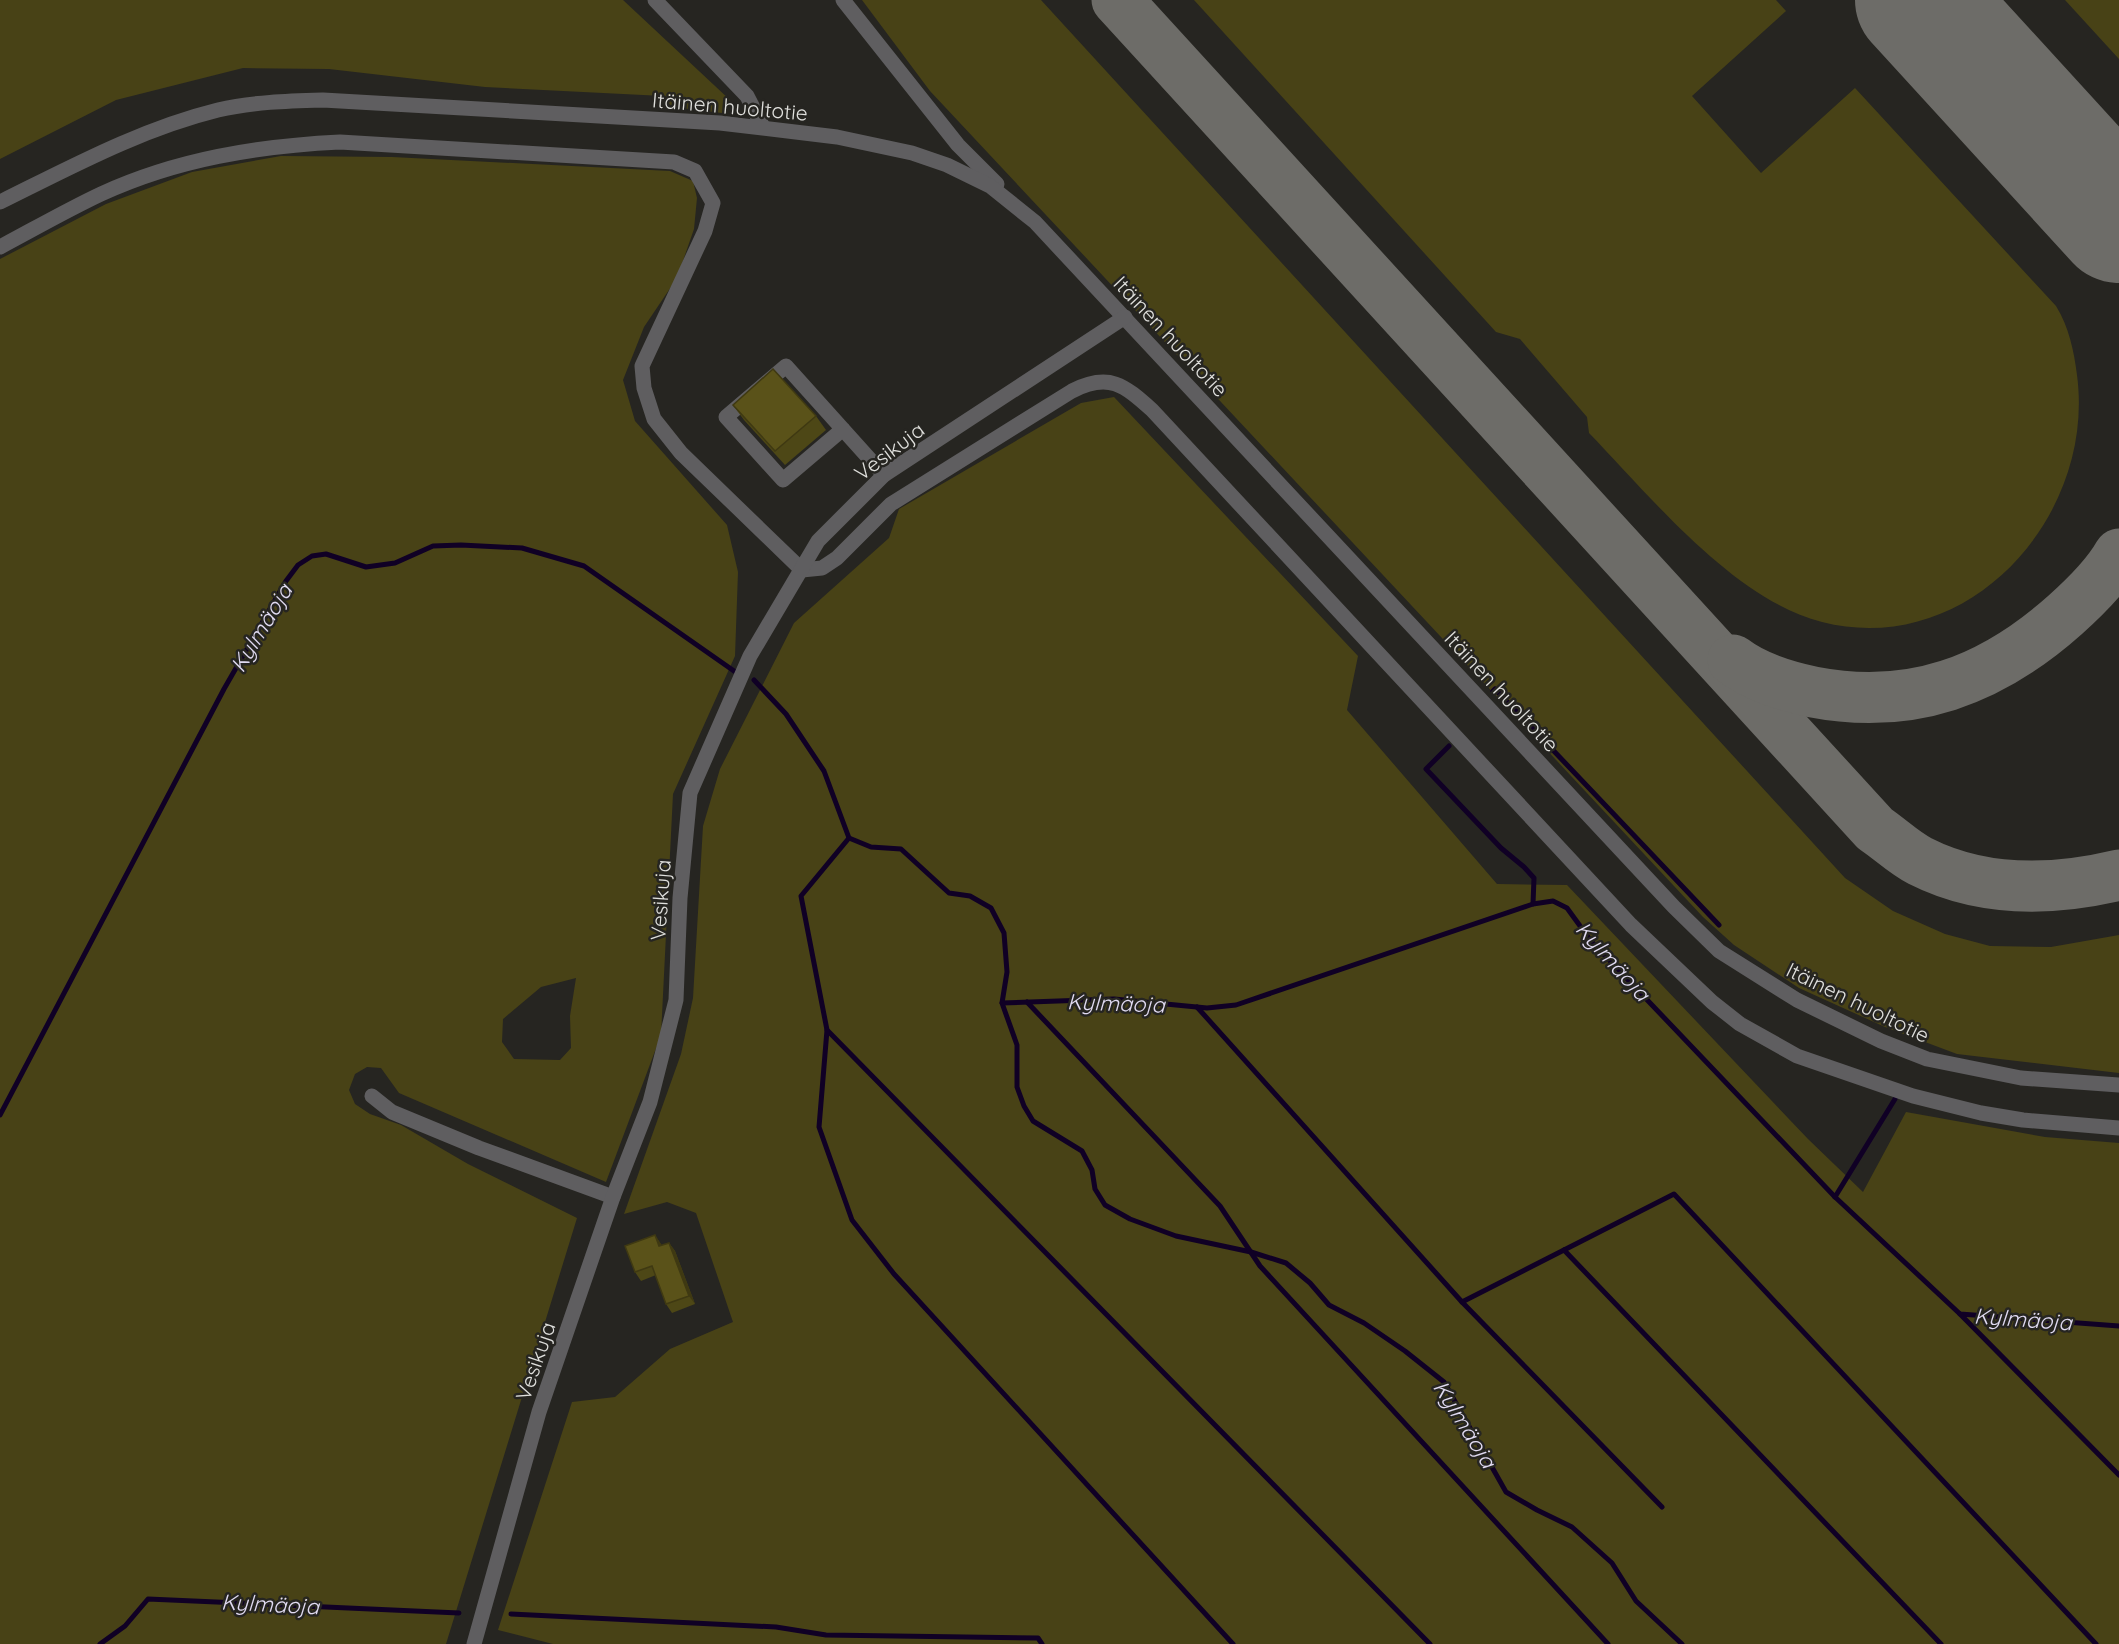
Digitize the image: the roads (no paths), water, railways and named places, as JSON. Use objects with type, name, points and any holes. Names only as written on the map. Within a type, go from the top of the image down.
[{"type":"lane","points":[[655,0],[747,96],[763,127]]},
{"type":"lane","points":[[843,0],[958,145],[1035,222]]},
{"type":"lane","name":"Itäinen huoltotie","points":[[0,202],[119,143],[167,124],[220,109],[284,101],[323,100],[763,127],[837,137],[929,159],[990,186],[1035,222],[1674,907],[1719,951],[1797,1000],[1881,1041],[1927,1059],[2021,1078],[2119,1085]]},
{"type":"lane","points":[[0,247],[103,193],[164,171],[208,158],[286,145],[340,142],[674,162],[695,171],[713,203],[705,231],[642,366],[644,388],[654,419],[681,453],[802,570],[822,568],[837,558],[891,504],[1072,391],[1091,381],[1107,381],[1128,388],[1152,410],[1631,926],[1712,1002],[1740,1024],[1797,1056],[1913,1096],[2023,1120],[2119,1128]]},
{"type":"lane","name":"Vesikuja","points":[[474,1644],[539,1412],[613,1197],[650,1102],[676,1000],[680,898],[690,793],[750,656],[818,541],[884,475],[1125,317]]},
{"type":"lane","points":[[843,429],[783,480],[726,417],[786,366],[843,429],[884,475]]},
{"type":"lane","points":[[372,1096],[392,1112],[479,1148],[613,1197]]},
{"type":"waterway","name":"Kylmäoja","points":[[0,1115],[224,689],[286,581],[298,565],[312,556],[326,554],[366,567],[395,563],[433,546],[522,548],[584,566],[734,671]]},
{"type":"waterway","name":"Kylmäoja","points":[[754,680],[786,714],[824,771],[849,838],[871,847],[901,849],[949,893],[970,896],[991,908],[1004,933],[1007,972],[1002,1003],[1017,1045],[1017,1087],[1024,1106],[1033,1121],[1082,1151],[1092,1170],[1095,1189],[1105,1205],[1130,1219],[1176,1236],[1251,1252],[1286,1263],[1310,1283],[1329,1305],[1364,1323],[1405,1351],[1444,1382],[1506,1492],[1572,1527],[1612,1563],[1636,1601],[1682,1644]]},
{"type":"waterway","points":[[1493,691],[1495,689],[1719,925]]},
{"type":"waterway","points":[[1449,746],[1426,769],[1501,848],[1534,878],[1533,904]]},
{"type":"waterway","points":[[849,838],[801,896],[827,1030],[1430,1644]]},
{"type":"waterway","name":"Kylmäoja","points":[[1002,1003],[1114,999],[1207,1008],[1236,1005],[1533,904],[1553,901],[1567,908],[1591,941],[1835,1197],[1960,1314],[2119,1326]]},
{"type":"waterway","points":[[1027,1002],[1220,1206],[1260,1266],[1608,1644]]},
{"type":"waterway","points":[[1197,1007],[1462,1302],[1674,1194],[2096,1644]]},
{"type":"waterway","points":[[827,1030],[819,1127],[852,1220],[894,1274],[1233,1644]]},
{"type":"waterway","points":[[1835,1197],[1895,1099]]},
{"type":"waterway","points":[[1564,1250],[1941,1644]]},
{"type":"waterway","points":[[1462,1302],[1662,1507]]},
{"type":"waterway","points":[[1960,1314],[2119,1475]]},
{"type":"waterway","name":"Kylmäoja","points":[[100,1644],[125,1626],[148,1599],[459,1613]]},
{"type":"waterway","points":[[511,1614],[776,1627],[826,1635],[1038,1638],[1042,1644]]}]
